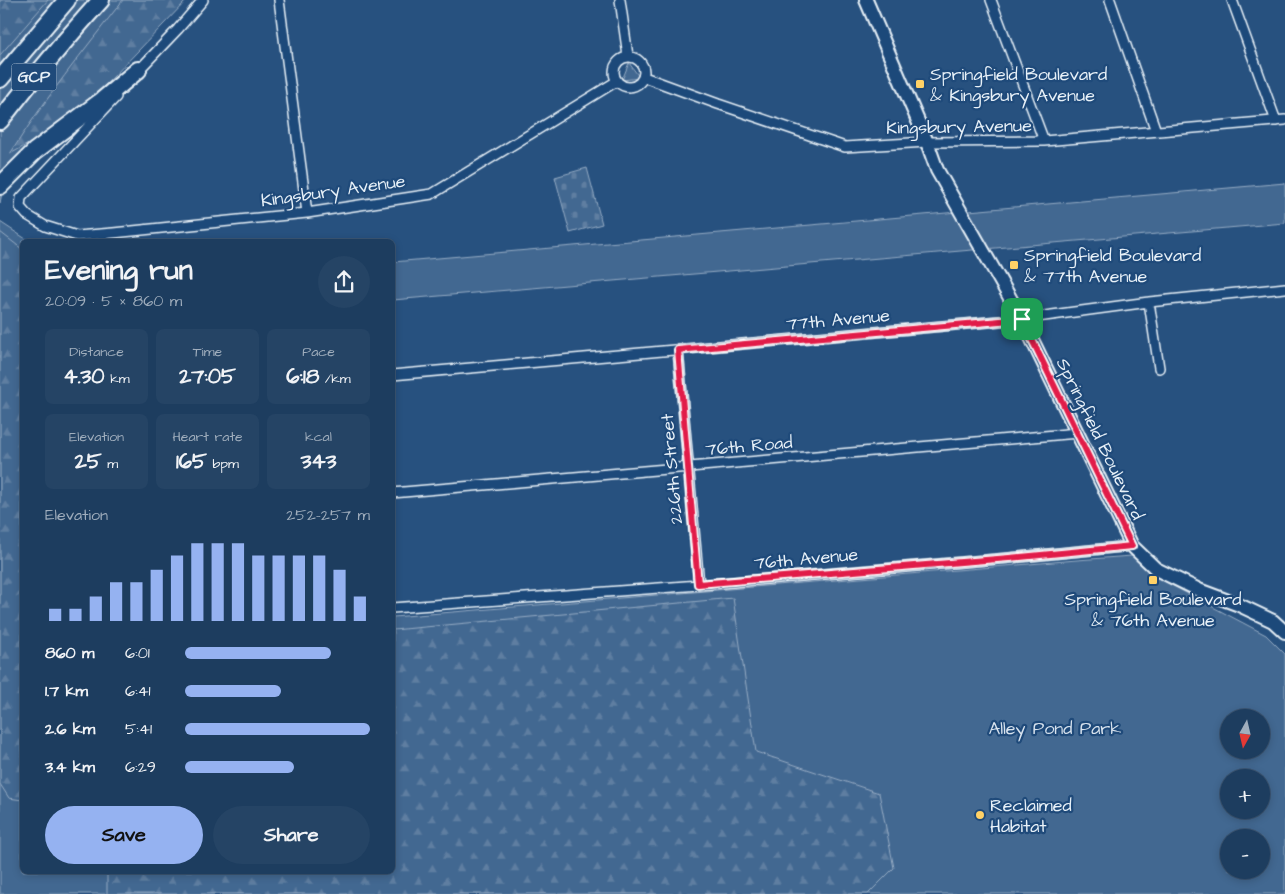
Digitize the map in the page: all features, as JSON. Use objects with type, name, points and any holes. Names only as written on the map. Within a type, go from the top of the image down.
[{"type":"highway","name":"GCP","points":[[0,78],[67,0]]},
{"type":"highway","name":"GCP","points":[[0,120],[22,91],[101,0]]},
{"type":"highway","points":[[0,186],[35,151],[100,102],[138,70]]},
{"type":"main road","name":"Springfield Boulevard","points":[[866,0],[927,142],[937,170],[1022,319],[1132,546],[1156,569],[1199,590],[1239,605],[1273,621],[1285,632]]},
{"type":"street","points":[[138,70],[178,29],[202,0]]},
{"type":"street","points":[[279,0],[307,213]]},
{"type":"street","points":[[620,0],[628,56]]},
{"type":"street","points":[[991,0],[1044,141]]},
{"type":"street","points":[[1110,0],[1156,131]]},
{"type":"street","points":[[1232,0],[1280,120]]},
{"type":"street","points":[[634,57],[643,65],[644,77],[641,82],[632,87],[621,85],[617,81],[614,71],[615,66],[622,58],[634,57]]},
{"type":"street","name":"Kingsbury Avenue","points":[[138,70],[130,82],[21,198],[20,207],[27,215],[45,226],[77,236],[307,213],[432,194],[617,81]]},
{"type":"street","name":"Kingsbury Avenue","points":[[644,77],[845,147],[927,142],[1044,141],[1280,120]]},
{"type":"street","name":"77th Avenue","points":[[395,375],[1022,319],[1149,302],[1285,288]]},
{"type":"street","points":[[1149,302],[1159,368]]},
{"type":"street","name":"226th Street","points":[[678,350],[698,584]]},
{"type":"street","name":"76th Road","points":[[395,493],[1078,433]]},
{"type":"street","name":"76th Avenue","points":[[395,608],[1000,559],[1132,546]]},
{"type":"green space","points":[[0,0],[187,0],[6,172],[0,203]]},
{"type":"green space","points":[[0,0],[48,0],[0,55]]},
{"type":"green space","points":[[123,0],[187,0],[89,102],[41,137],[10,154],[50,95]]},
{"type":"green space","points":[[629,63],[640,78],[622,80]]},
{"type":"green space","points":[[587,168],[602,224],[570,233],[555,177]]},
{"type":"green space","points":[[1285,183],[1285,223],[395,300],[395,262]]},
{"type":"green space","name":"Alley Pond Park","points":[[0,222],[26,239],[20,239],[20,874],[395,874],[395,617],[1132,556],[1152,575],[1266,635],[1285,654],[1285,894],[0,894]]},
{"type":"green space","points":[[0,232],[20,247],[20,800],[9,798],[0,784]]},
{"type":"green space","points":[[733,598],[756,752],[879,793],[894,868],[868,894],[107,894],[107,874],[395,874],[395,630]]},
{"type":"place","name":"Springfield Boulevard & Kingsbury Avenue","points":[[920,84]]},
{"type":"place","name":"Springfield Boulevard & 77th Avenue","points":[[1014,265]]},
{"type":"place","name":"Springfield Boulevard & 76th Avenue","points":[[1153,580]]},
{"type":"place","name":"Reclaimed Habitat","points":[[980,815]]},
{"type":"route","points":[[1022,319],[1132,546],[698,584],[678,350],[1022,319]]}]
